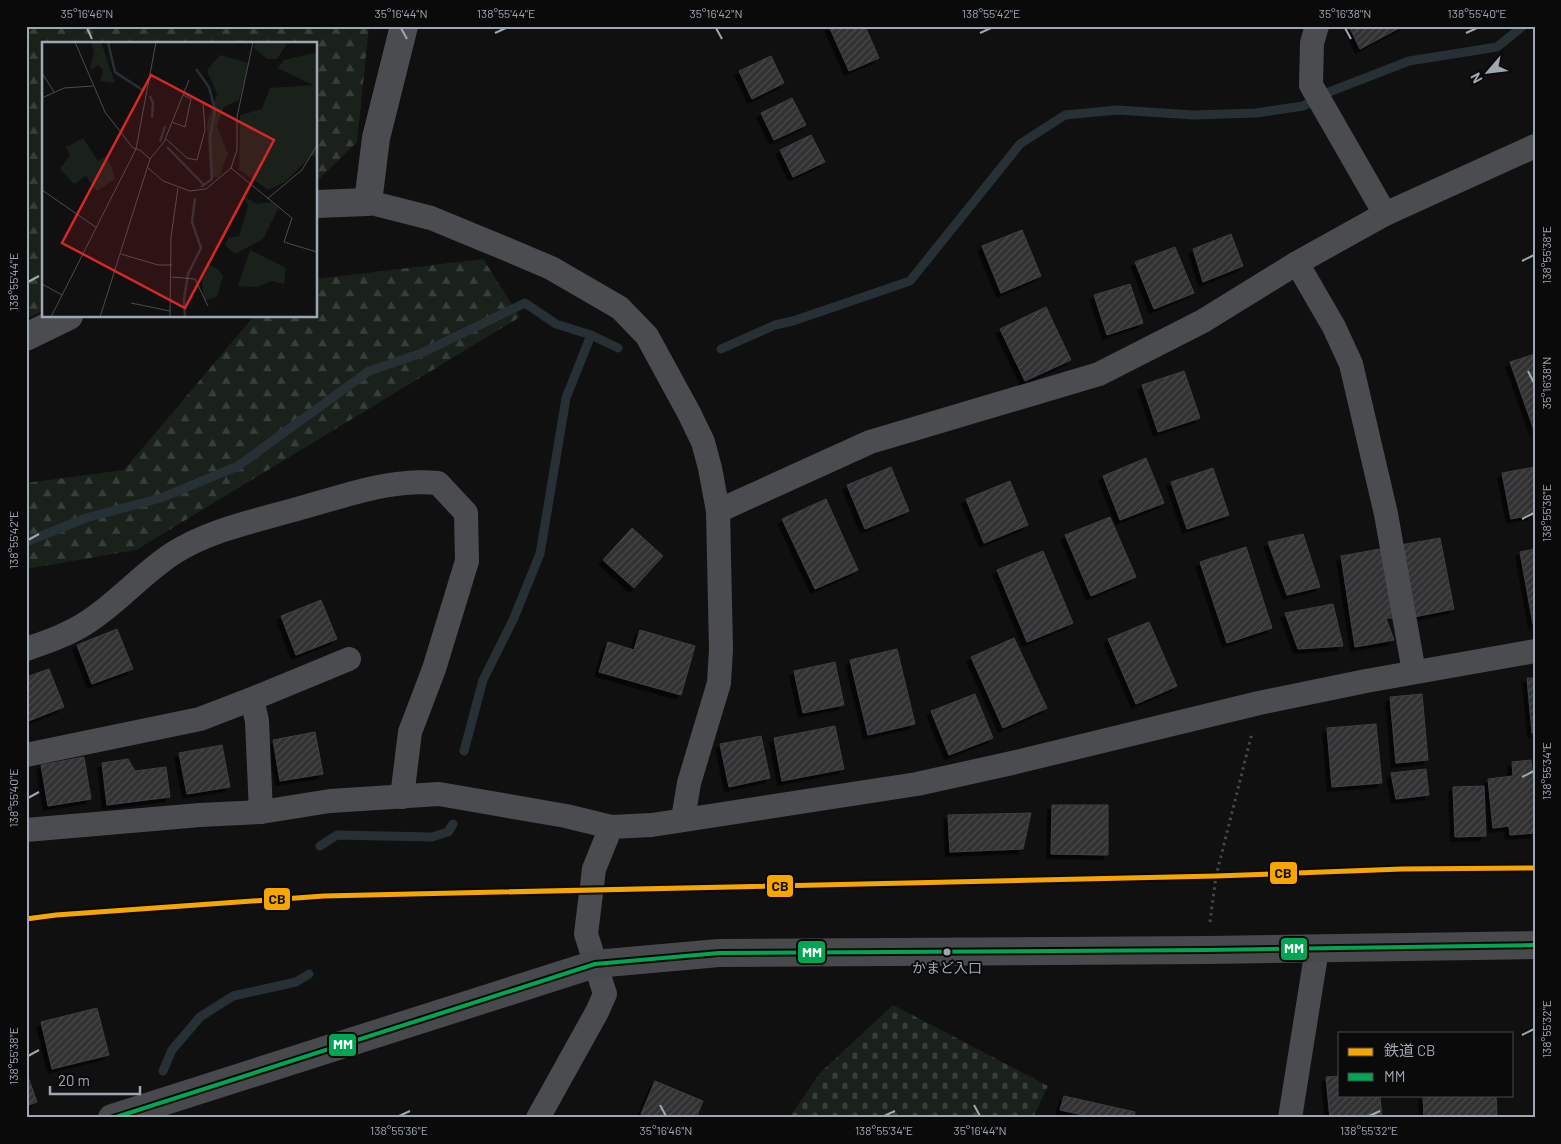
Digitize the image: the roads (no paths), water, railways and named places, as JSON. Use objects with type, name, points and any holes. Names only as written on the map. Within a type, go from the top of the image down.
[{"type":"main road","points":[[112,1118],[595,964],[719,954],[1317,949],[1535,945]]},
{"type":"street","points":[[368,202],[376,138],[404,26]]},
{"type":"street","points":[[1318,26],[1312,43],[1311,85],[1385,214]]},
{"type":"street","points":[[718,511],[870,442],[1099,374],[1203,321],[1297,262],[1385,214],[1535,146]]},
{"type":"street","points":[[318,204],[368,202],[431,218],[550,268],[620,308],[647,336],[690,413],[703,442],[718,511],[721,649],[719,683],[689,784],[683,819]]},
{"type":"street","points":[[1297,262],[1334,326],[1351,364],[1386,514],[1414,672]]},
{"type":"street","points":[[26,337],[65,318]]},
{"type":"street","points":[[26,649],[52,640],[87,622],[172,554],[196,540],[229,528],[372,488],[418,481],[438,483],[466,513],[467,561],[434,669],[410,732],[402,797]]},
{"type":"street","points":[[26,830],[200,815],[261,812],[330,801],[439,794],[566,816],[612,827],[652,824],[917,784],[1259,703],[1414,672],[1535,651]]},
{"type":"street","points":[[26,755],[200,719],[349,659]]},
{"type":"street","points":[[252,699],[257,721],[261,812]]},
{"type":"street","points":[[538,1118],[597,1012],[605,994],[586,934],[594,869],[612,827]]},
{"type":"street","points":[[1290,1118],[1317,949]]},
{"type":"waterway","points":[[721,349],[775,325],[793,321],[910,281],[1020,144],[1065,115],[1117,110],[1194,115],[1256,113],[1303,106],[1329,92],[1409,61],[1497,47],[1523,26]]},
{"type":"waterway","points":[[26,542],[86,518],[161,498],[238,466],[369,371],[422,353],[525,303],[556,324],[591,335],[618,348]]},
{"type":"waterway","points":[[464,751],[483,680],[513,620],[540,554],[566,398],[591,335]]},
{"type":"waterway","points":[[320,846],[337,835],[432,837],[448,832],[453,824]]},
{"type":"waterway","points":[[163,1071],[172,1050],[200,1017],[233,996],[296,982],[309,974]]},
{"type":"rail line","name":"CB","points":[[26,919],[56,915],[324,896],[1216,876],[1402,869],[1535,868]]},
{"type":"place","name":"かまど入口","points":[[947,952]]}]
